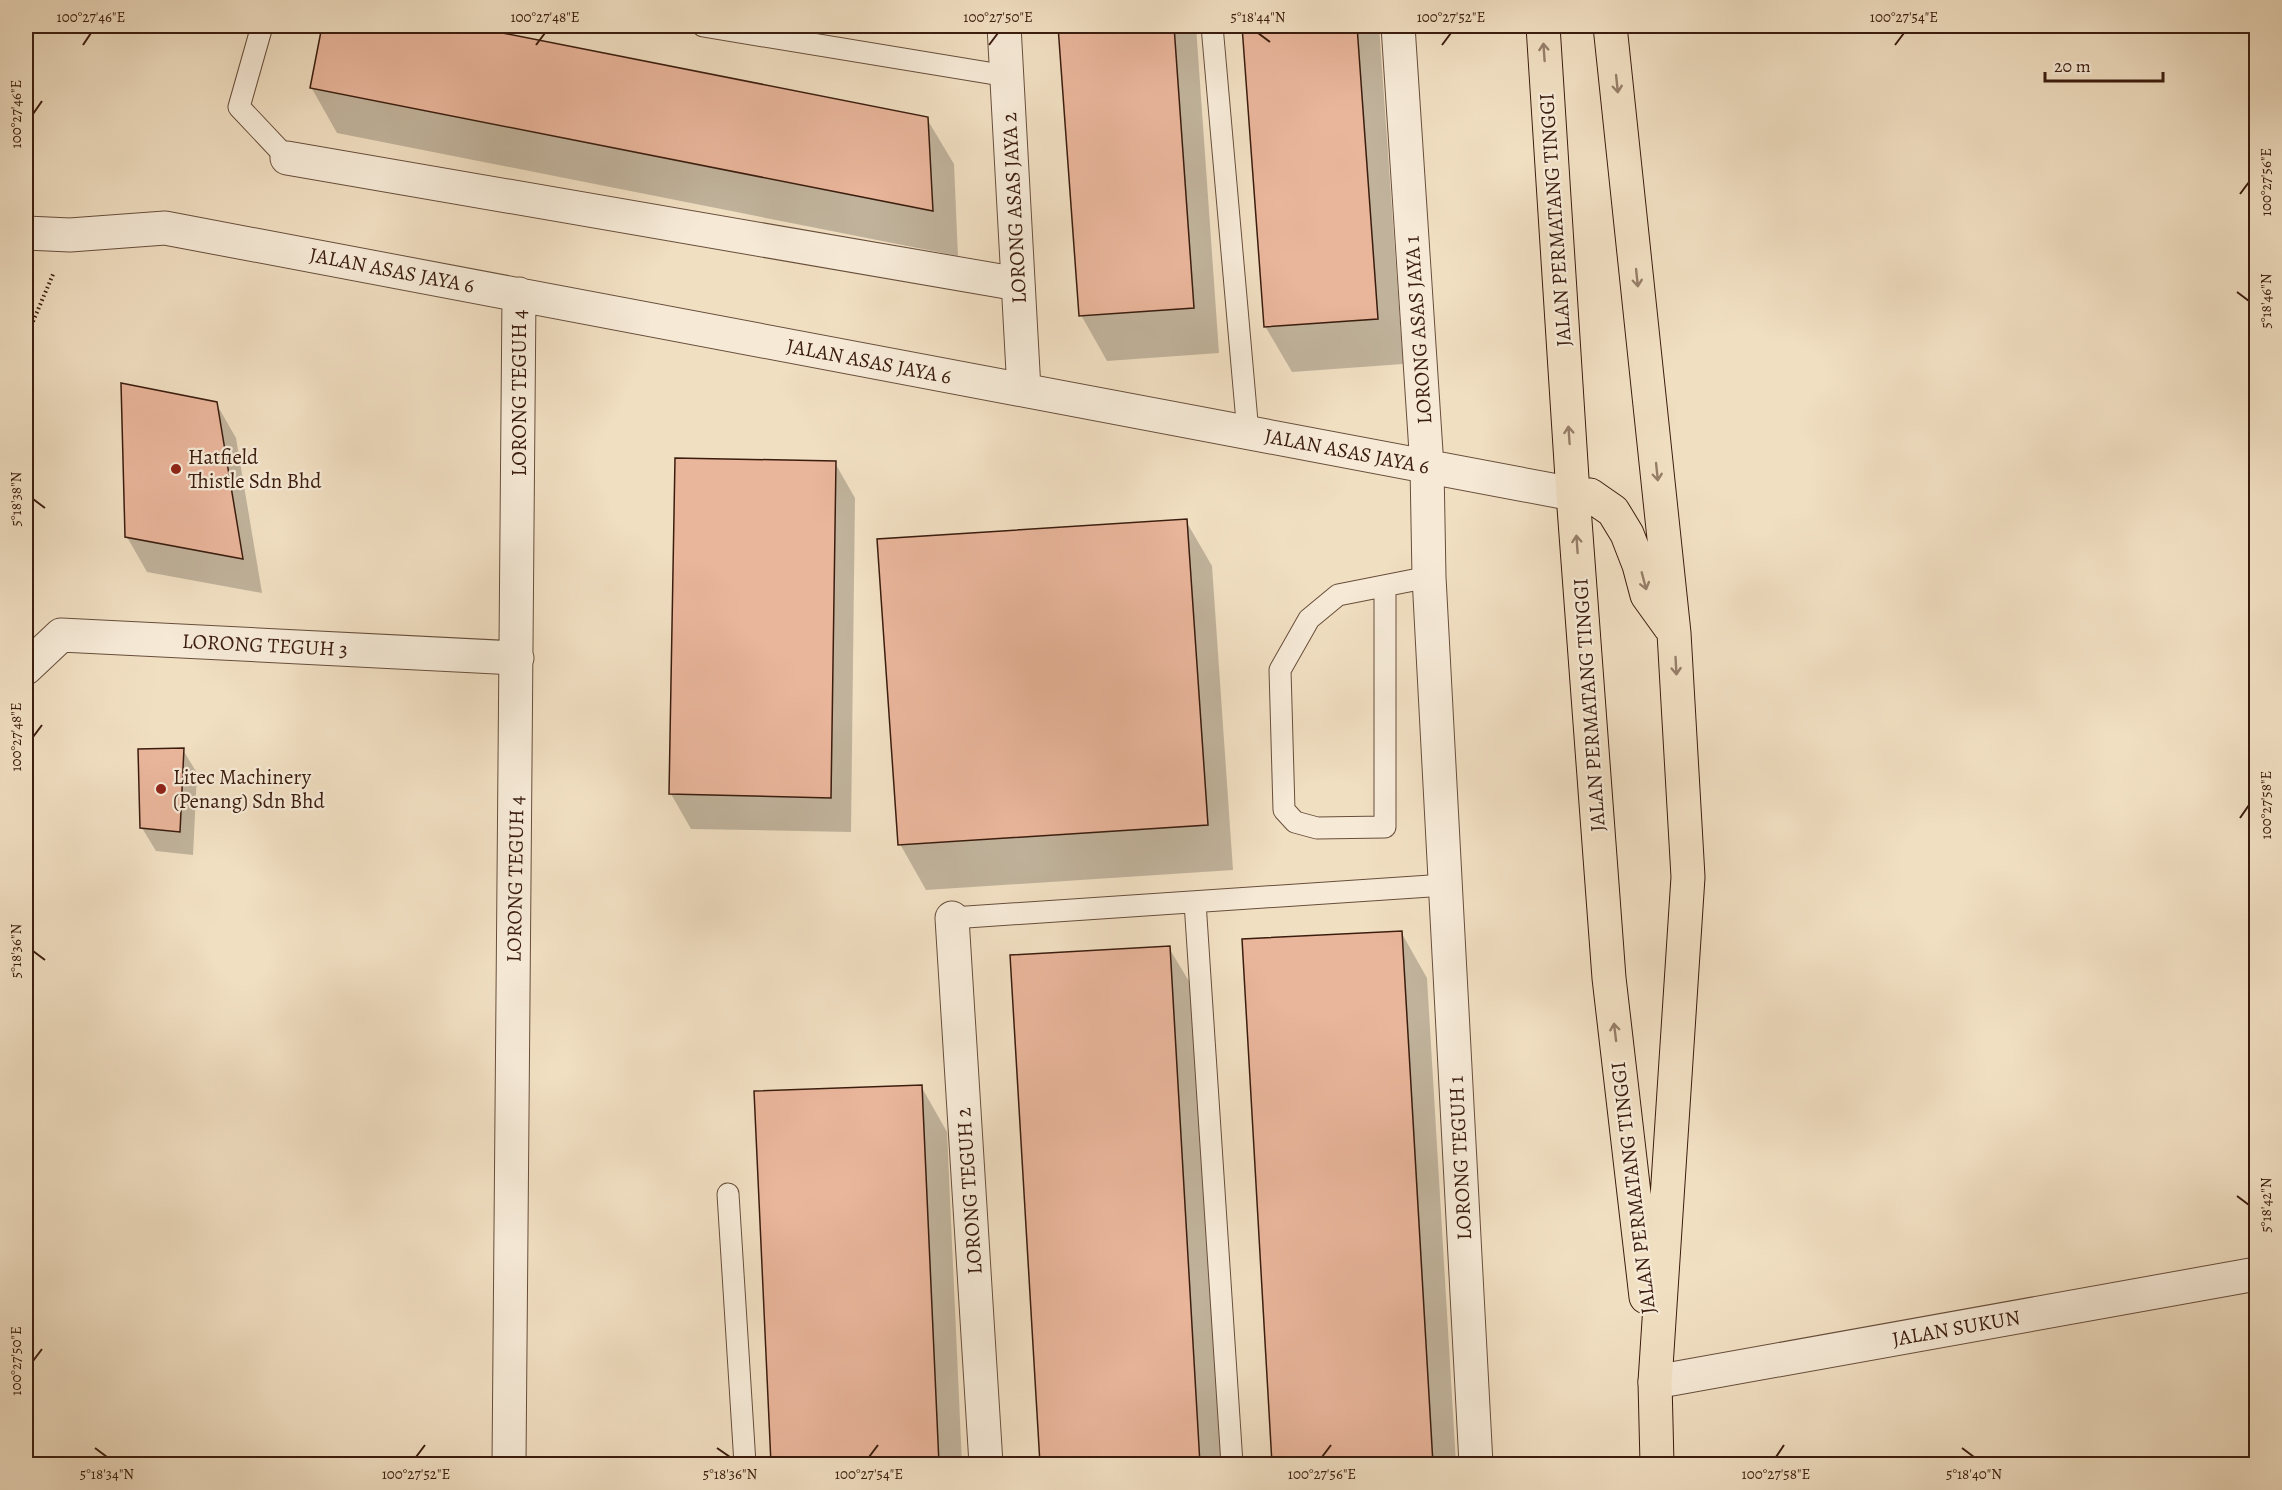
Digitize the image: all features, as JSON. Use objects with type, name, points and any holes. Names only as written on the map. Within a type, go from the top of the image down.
[{"type":"highway","name":"JALAN PERMATANG TINGGI","points":[[1543,26],[1573,494],[1609,978],[1656,1382]]},
{"type":"highway","name":"JALAN PERMATANG TINGGI","points":[[1611,26],[1674,633],[1688,877],[1656,1382],[1657,1464]]},
{"type":"highway","points":[[1573,494],[1590,495],[1613,511],[1631,544],[1647,595],[1674,633]]},
{"type":"street","name":"LORONG ASAS JAYA 2","points":[[1004,26],[1024,390]]},
{"type":"street","name":"LORONG ASAS JAYA 1","points":[[1398,26],[1427,467],[1429,577],[1444,851]]},
{"type":"street","points":[[287,158],[1018,284]]},
{"type":"street","name":"JALAN ASAS JAYA 6","points":[[26,233],[70,235],[165,228],[1573,494]]},
{"type":"street","name":"LORONG TEGUH 4","points":[[509,1464],[519,294]]},
{"type":"street","name":"LORONG TEGUH 3","points":[[26,668],[62,635],[517,658]]},
{"type":"street","name":"LORONG TEGUH 1","points":[[1444,851],[1476,1464]]},
{"type":"street","name":"LORONG TEGUH 2","points":[[952,918],[986,1464]]},
{"type":"street","name":"JALAN SUKUN","points":[[1656,1382],[2256,1274]]},
{"type":"lane","points":[[262,26],[239,107],[287,158]]},
{"type":"lane","points":[[703,26],[798,34],[1007,76]]},
{"type":"lane","points":[[1212,26],[1248,433]]},
{"type":"lane","points":[[1385,586],[1385,827],[1317,828],[1295,822],[1284,810],[1280,670],[1309,619],[1338,596],[1385,586],[1429,577]]},
{"type":"lane","points":[[952,918],[1446,885]]},
{"type":"lane","points":[[1195,902],[1232,1464]]},
{"type":"lane","points":[[728,1194],[745,1464]]},
{"type":"path","points":[[26,338],[70,235]]},
{"type":"building","points":[[322,26],[467,26],[928,117],[933,211],[310,88]]},
{"type":"building","points":[[1058,26],[1174,26],[1194,308],[1079,316]]},
{"type":"building","points":[[1242,26],[1357,26],[1378,319],[1264,327]]},
{"type":"building","name":"Hatfield Thistle Sdn Bhd","points":[[121,383],[217,402],[243,559],[125,537]]},
{"type":"building","points":[[675,458],[836,461],[831,798],[669,794]]},
{"type":"building","points":[[1187,519],[1208,825],[898,845],[877,539]]},
{"type":"building","name":"Litec Machinery (Penang) Sdn Bhd","points":[[184,748],[180,832],[140,828],[138,749]]},
{"type":"building","points":[[1402,931],[1433,1464],[1272,1464],[1242,939]]},
{"type":"building","points":[[1170,946],[1200,1464],[1040,1464],[1010,955]]},
{"type":"building","points":[[922,1085],[939,1464],[771,1464],[754,1091]]},
{"type":"place","name":"Hatfield Thistle Sdn Bhd","points":[[176,469]]},
{"type":"place","name":"Litec Machinery (Penang) Sdn Bhd","points":[[161,789]]}]
